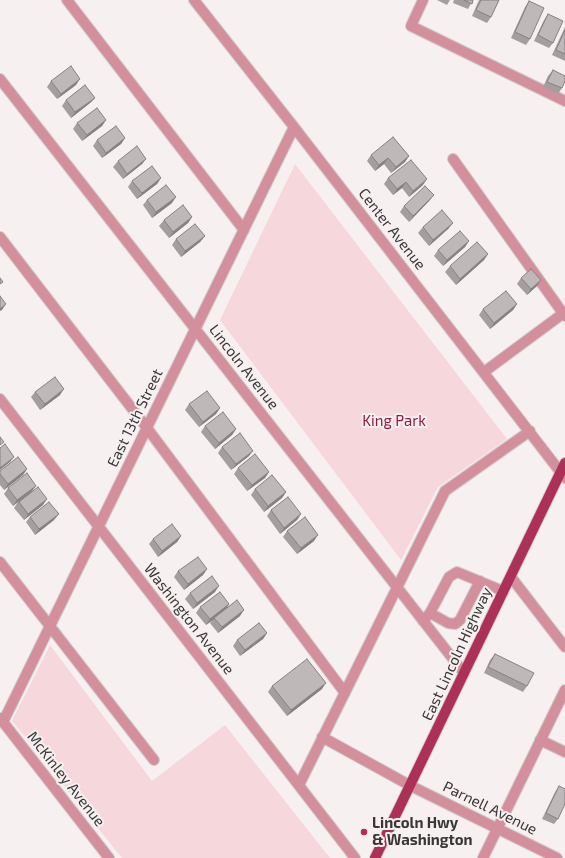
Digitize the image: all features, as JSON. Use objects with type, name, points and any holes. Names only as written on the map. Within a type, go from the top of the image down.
[{"type":"main road","name":"East Lincoln Highway","points":[[375,858],[411,786],[510,576],[564,471]]},
{"type":"street","points":[[67,0],[244,230]]},
{"type":"street","name":"Center Avenue","points":[[194,0],[530,431],[564,471]]},
{"type":"street","points":[[423,0],[411,26],[565,102]]},
{"type":"street","name":"Lincoln Avenue","points":[[0,79],[397,587],[426,617],[464,673]]},
{"type":"street","name":"East 13th Street","points":[[2,720],[50,627],[294,127]]},
{"type":"street","points":[[453,159],[564,314],[484,372]]},
{"type":"street","points":[[0,237],[147,428],[345,692]]},
{"type":"street","name":"Washington Avenue","points":[[0,399],[355,858]]},
{"type":"street","points":[[299,785],[445,491],[530,431]]},
{"type":"street","points":[[0,562],[154,760]]},
{"type":"street","points":[[480,581],[460,620],[455,624],[451,625],[426,617],[446,581],[452,574],[457,572],[480,581],[503,591]]},
{"type":"street","points":[[510,576],[565,647]]},
{"type":"street","points":[[483,858],[565,690]]},
{"type":"street","name":"McKinley Avenue","points":[[2,720],[109,858]]},
{"type":"street","name":"Parnell Avenue","points":[[322,737],[411,786],[556,858]]},
{"type":"street","points":[[540,740],[565,752]]},
{"type":"green space","name":"King Park","points":[[295,164],[507,439],[438,487],[401,560],[220,320]]},
{"type":"green space","points":[[50,645],[152,781],[225,725],[330,858],[122,858],[12,721]]},
{"type":"building","points":[[464,0],[473,0],[472,4]]},
{"type":"building","points":[[481,0],[499,0],[491,17],[476,10]]},
{"type":"building","points":[[529,1],[544,8],[530,39],[515,32]]},
{"type":"building","points":[[548,14],[563,21],[553,43],[538,35]]},
{"type":"building","points":[[565,30],[565,54],[556,50]]},
{"type":"building","points":[[71,66],[80,79],[61,94],[51,81]]},
{"type":"building","points":[[553,70],[565,76],[565,81],[562,88],[547,82]]},
{"type":"building","points":[[85,85],[95,98],[75,112],[66,100]]},
{"type":"building","points":[[97,108],[106,120],[87,135],[77,123]]},
{"type":"building","points":[[116,126],[125,138],[106,153],[97,140]]},
{"type":"building","points":[[393,137],[409,156],[396,167],[388,158],[379,165],[371,155]]},
{"type":"building","points":[[137,146],[146,159],[127,174],[118,161]]},
{"type":"building","points":[[411,160],[427,179],[413,191],[406,182],[397,189],[388,178]]},
{"type":"building","points":[[152,166],[161,178],[142,193],[132,181]]},
{"type":"building","points":[[166,185],[176,197],[156,212],[147,200]]},
{"type":"building","points":[[425,186],[434,195],[413,216],[404,206]]},
{"type":"building","points":[[183,205],[192,217],[173,232],[164,220]]},
{"type":"building","points":[[442,210],[453,223],[433,240],[423,227]]},
{"type":"building","points":[[195,224],[205,236],[185,251],[176,239]]},
{"type":"building","points":[[460,231],[469,241],[447,260],[438,250]]},
{"type":"building","points":[[477,242],[488,254],[460,279],[450,266]]},
{"type":"building","points":[[531,269],[541,280],[531,289],[521,278]]},
{"type":"building","points":[[506,291],[517,304],[494,323],[483,309]]},
{"type":"building","points":[[0,296],[6,304],[0,309]]},
{"type":"building","points":[[55,377],[64,389],[45,404],[35,392]]},
{"type":"building","points":[[207,391],[220,408],[203,422],[189,404]]},
{"type":"building","points":[[223,412],[236,429],[219,443],[205,426]]},
{"type":"building","points":[[240,433],[253,451],[236,464],[222,447]]},
{"type":"building","points":[[0,437],[4,442],[0,445]]},
{"type":"building","points":[[5,444],[14,457],[0,468],[0,448]]},
{"type":"building","points":[[255,454],[269,472],[252,485],[238,468]]},
{"type":"building","points":[[18,457],[27,469],[8,484],[0,474],[0,471]]},
{"type":"building","points":[[27,473],[36,486],[17,500],[8,488]]},
{"type":"building","points":[[272,475],[286,492],[268,506],[255,489]]},
{"type":"building","points":[[38,487],[47,499],[28,514],[19,502]]},
{"type":"building","points":[[288,497],[301,514],[284,528],[271,510]]},
{"type":"building","points":[[49,502],[59,514],[39,529],[30,517]]},
{"type":"building","points":[[305,517],[318,535],[301,548],[287,531]]},
{"type":"building","points":[[172,524],[181,536],[162,551],[153,539]]},
{"type":"building","points":[[198,557],[207,569],[188,584],[178,571]]},
{"type":"building","points":[[212,576],[219,586],[197,603],[190,593]]},
{"type":"building","points":[[220,592],[229,604],[210,619],[200,607]]},
{"type":"building","points":[[237,600],[244,610],[222,627],[214,618]]},
{"type":"building","points":[[259,623],[267,633],[245,650],[237,640]]},
{"type":"building","points":[[495,654],[534,673],[527,686],[488,667]]},
{"type":"building","points":[[307,659],[326,683],[291,710],[272,686]]},
{"type":"building","points":[[559,786],[565,789],[565,804],[558,819],[546,813]]},
{"type":"place","name":"Lincoln Hwy & Washington","points":[[364,832]]}]
